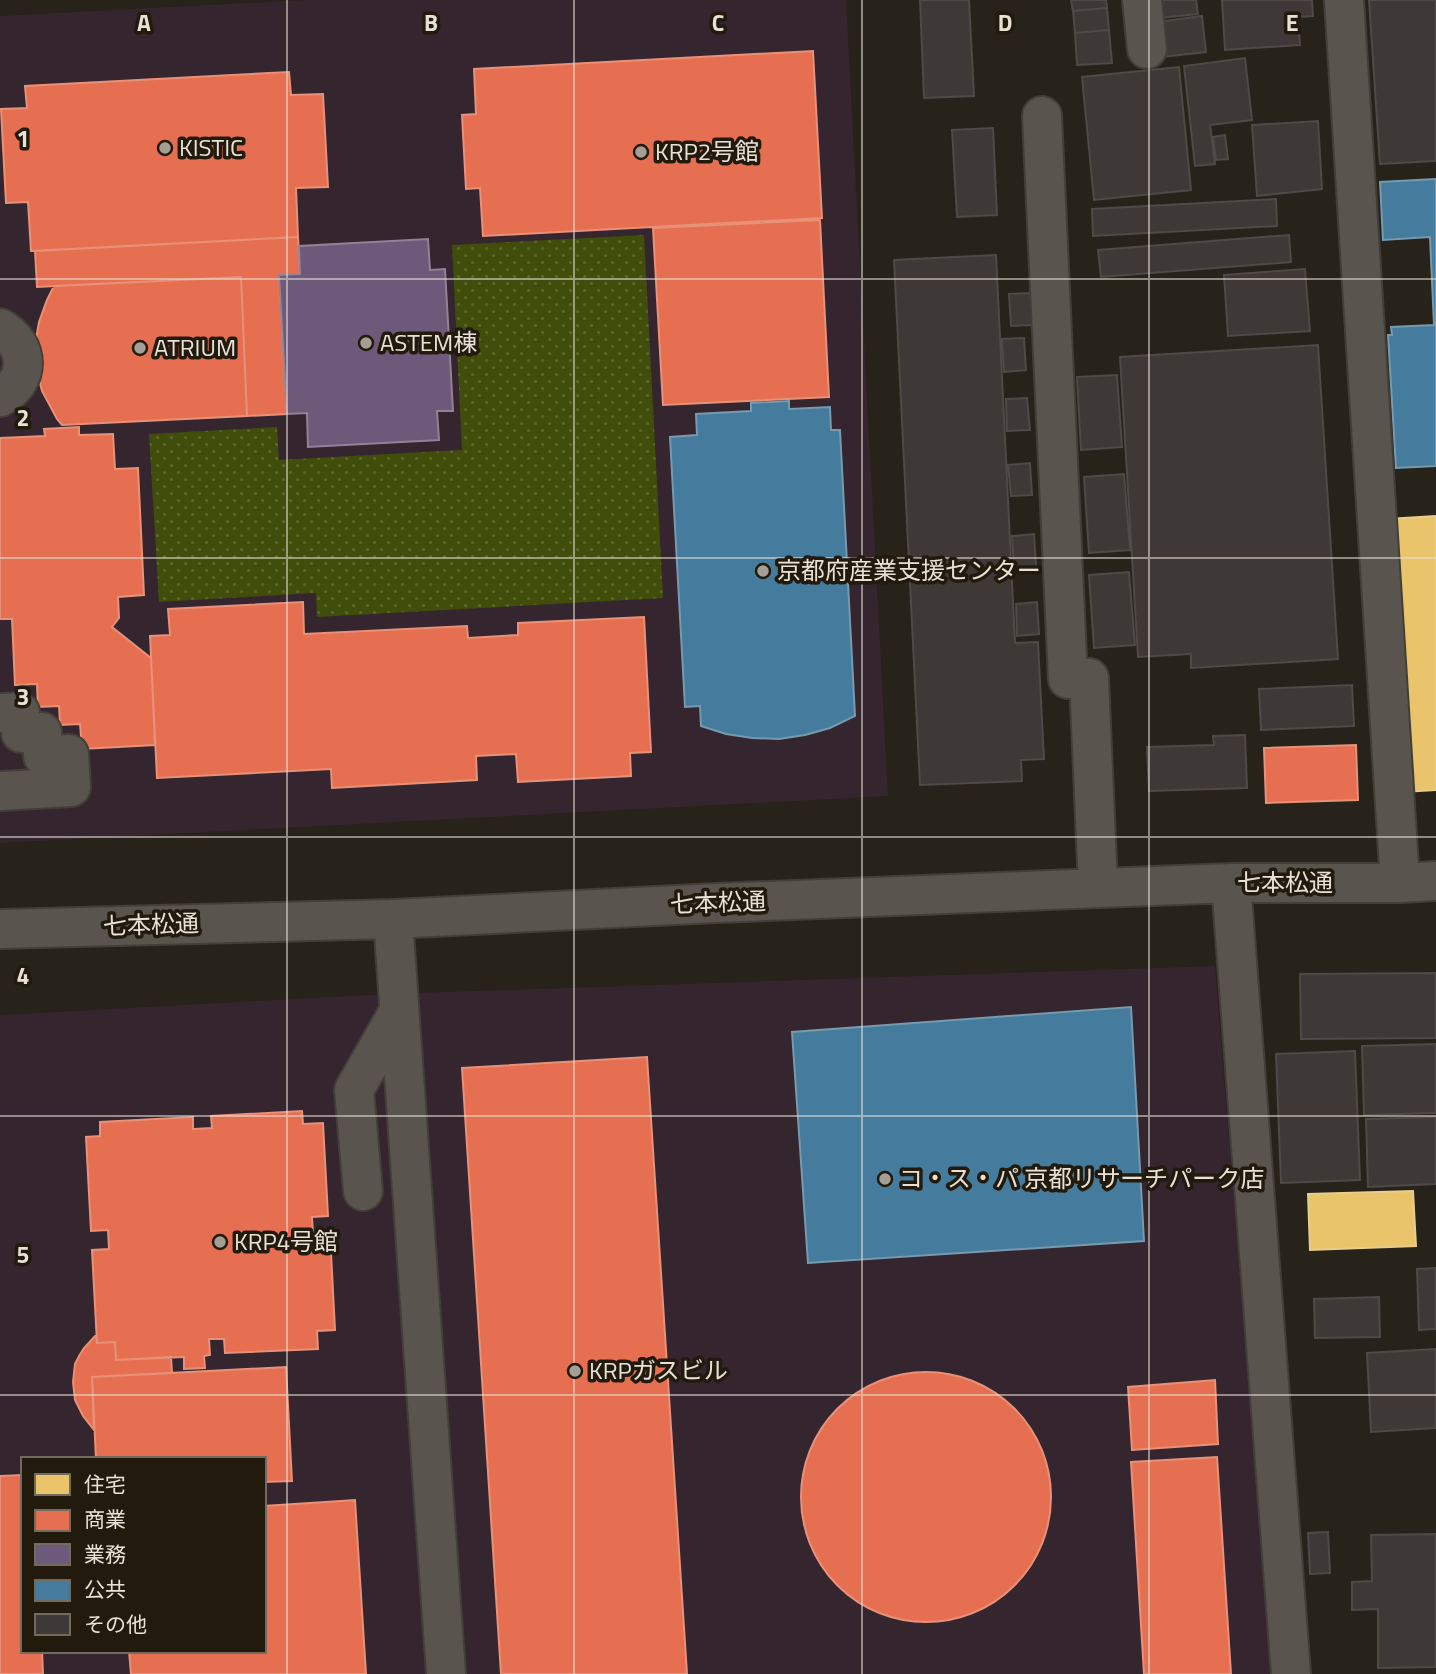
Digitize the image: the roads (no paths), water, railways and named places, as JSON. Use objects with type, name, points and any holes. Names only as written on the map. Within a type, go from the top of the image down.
[{"type":"street","points":[[1142,0],[1147,49]]},
{"type":"street","points":[[1344,0],[1418,882]]},
{"type":"street","points":[[1042,116],[1068,679],[1089,678],[1098,888]]},
{"type":"street","points":[[0,328],[16,340],[23,361],[18,382],[11,391],[0,397]]},
{"type":"street","points":[[0,713],[20,712],[21,733],[41,732],[43,756],[69,754],[71,787],[0,791]]},
{"type":"street","name":"七本松通","points":[[0,929],[393,919],[716,903],[1231,883],[1418,882]]},
{"type":"street","points":[[1231,883],[1291,1674]]},
{"type":"street","points":[[393,919],[446,1674]]},
{"type":"street","points":[[363,1191],[354,1090],[400,1011]]},
{"type":"place","name":"KISTIC","points":[[165,148]]},
{"type":"place","name":"KRP2号館","points":[[641,152]]},
{"type":"place","name":"ASTEM棟","points":[[366,343]]},
{"type":"place","name":"ATRIUM","points":[[140,348]]},
{"type":"place","name":"京都府産業支援センター","points":[[763,571]]},
{"type":"place","name":"コ・ス・パ 京都リサーチパーク店","points":[[885,1179]]},
{"type":"place","name":"KRP4号館","points":[[220,1242]]},
{"type":"place","name":"KRPガスビル","points":[[575,1371]]}]
